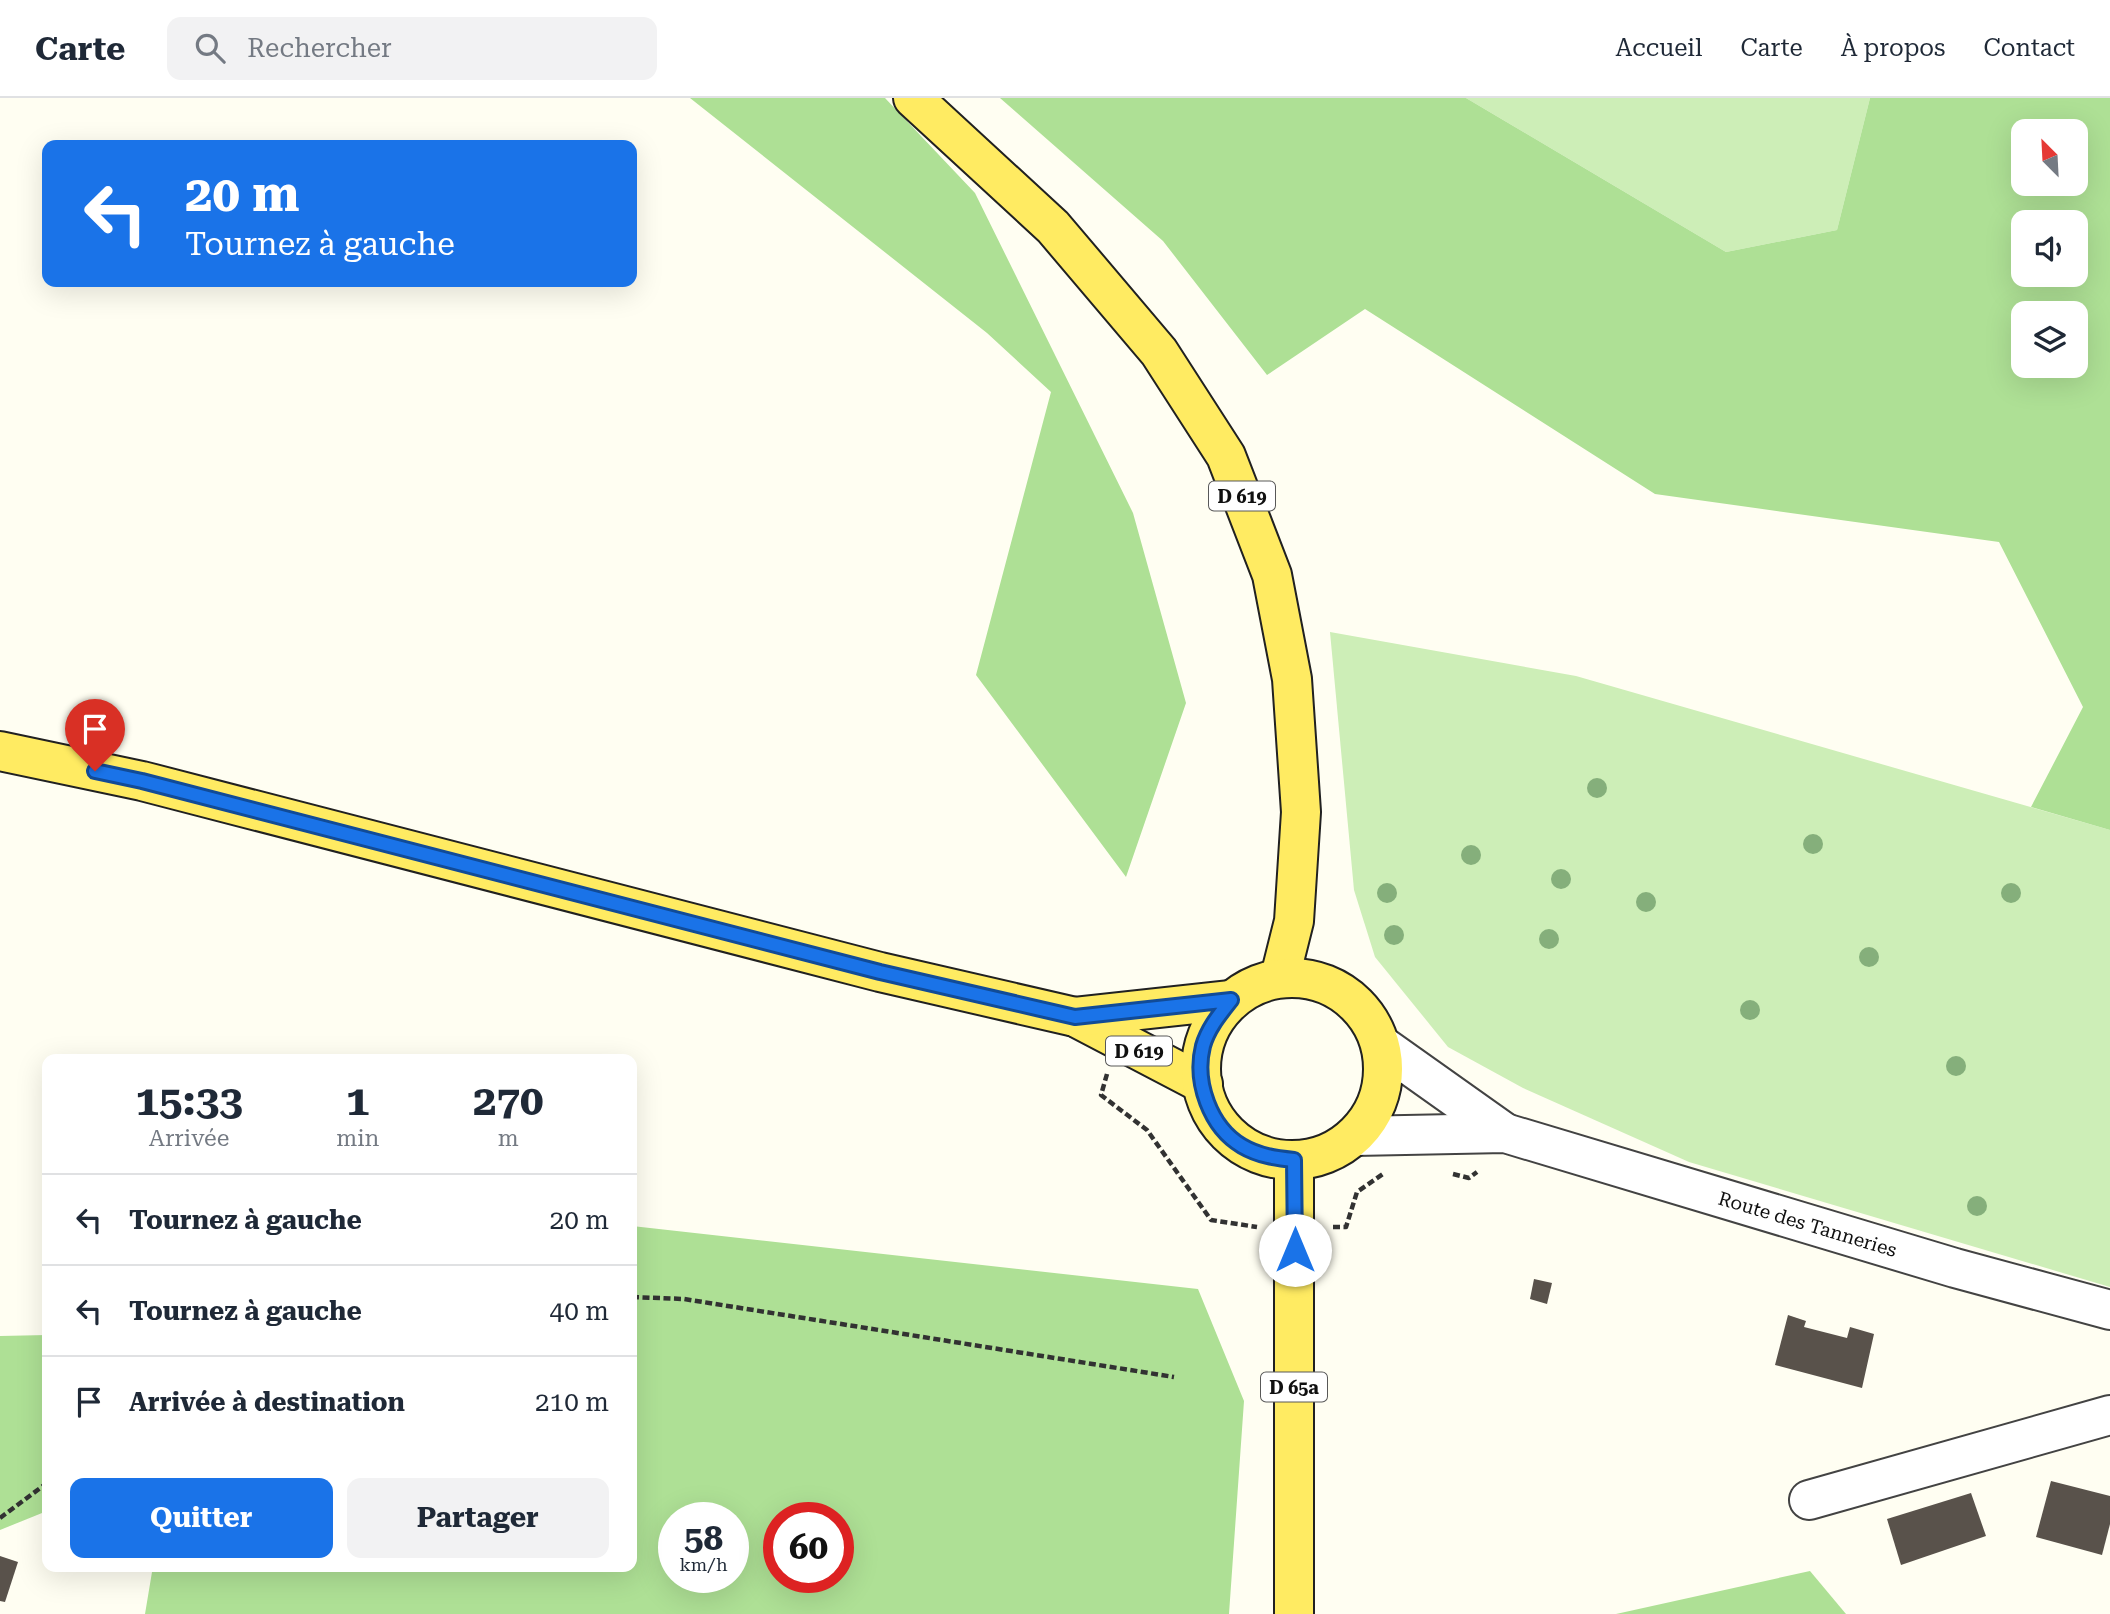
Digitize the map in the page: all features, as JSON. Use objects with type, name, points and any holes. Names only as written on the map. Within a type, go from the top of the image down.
[{"type":"main road","name":"D 619","points":[[924,109],[1052,227],[1159,352],[1226,456],[1272,575],[1292,679],[1301,812],[1294,921],[1280,978]]},
{"type":"main road","name":"D 619","points":[[0,751],[142,781],[880,972],[1075,1017],[1203,1084]]},
{"type":"main road","points":[[1280,978],[1307,978],[1332,986],[1354,1000],[1371,1021],[1381,1045],[1384,1069],[1381,1094],[1371,1117],[1355,1136],[1337,1149],[1316,1157],[1294,1160],[1266,1157],[1241,1145],[1220,1126],[1206,1101],[1200,1074],[1203,1046],[1214,1021],[1231,1000],[1254,985],[1280,978]]},
{"type":"main road","name":"D 619","points":[[1075,1017],[1231,1000]]},
{"type":"main road","name":"D 65a","points":[[1294,1160],[1294,1614]]},
{"type":"street","name":"Route des Tanneries","points":[[1381,1045],[1505,1133]]},
{"type":"street","name":"Route des Tanneries","points":[[1355,1136],[1505,1133],[1955,1268],[2110,1310]]},
{"type":"street","points":[[1809,1500],[2110,1415]]},
{"type":"path","points":[[637,1297],[684,1299],[1174,1377]]},
{"type":"path","points":[[0,1518],[42,1487]]},
{"type":"green space","points":[[690,98],[885,98],[975,193],[1133,513],[1186,703],[1126,877],[976,675],[1051,392],[987,333]]},
{"type":"green space","points":[[1000,98],[1466,98],[1726,252],[1837,230],[1870,98],[2110,98],[2110,830],[2031,807],[2083,707],[1999,542],[1655,494],[1365,309],[1267,375],[1163,241]]},
{"type":"green space","points":[[1466,98],[1870,98],[1837,230],[1726,252]]},
{"type":"green space","points":[[1330,632],[1576,676],[2110,830],[2110,1287],[1689,1162],[1523,1088],[1448,1047],[1375,957],[1354,890]]},
{"type":"green space","points":[[637,1227],[1198,1289],[1244,1401],[1229,1614],[145,1614],[152,1572],[637,1572]]},
{"type":"green space","points":[[42,1335],[42,1513],[0,1530],[0,1336]]},
{"type":"green space","points":[[1810,1571],[1846,1614],[1616,1614]]},
{"type":"building","points":[[1534,1279],[1552,1283],[1547,1304],[1530,1299]]},
{"type":"building","points":[[1788,1315],[1806,1321],[1804,1327],[1847,1338],[1850,1327],[1874,1334],[1862,1388],[1775,1365]]},
{"type":"building","points":[[2051,1481],[2110,1496],[2110,1524],[2102,1555],[2036,1537]]},
{"type":"building","points":[[1971,1493],[1986,1536],[1901,1565],[1887,1519]]},
{"type":"building","points":[[0,1556],[18,1562],[5,1602],[0,1601]]},
{"type":"route","points":[[95,771],[880,972],[1075,1017],[1231,1000],[1214,1021],[1203,1046],[1200,1074],[1206,1101],[1220,1126],[1241,1145],[1266,1157],[1294,1160],[1295,1250]]}]
